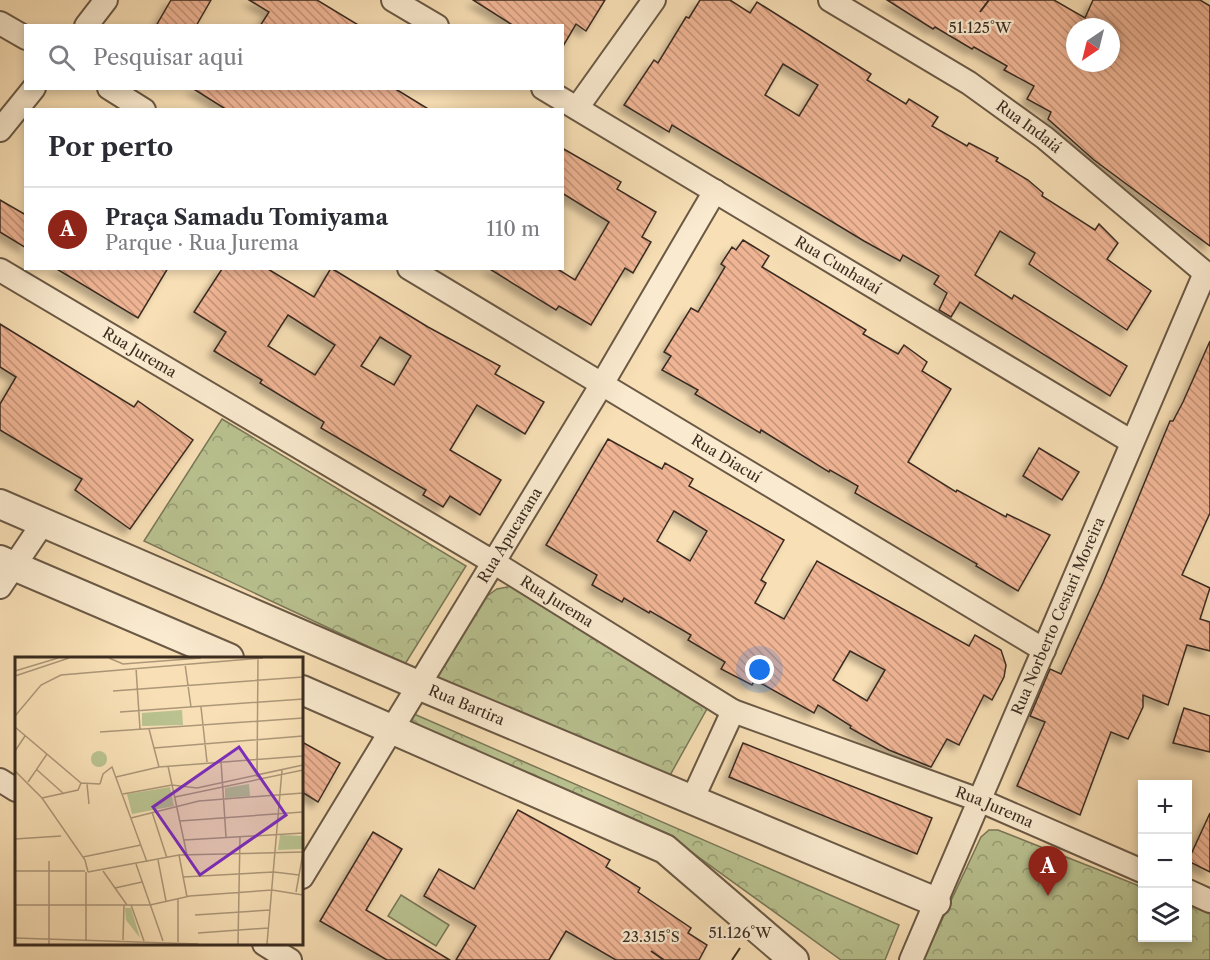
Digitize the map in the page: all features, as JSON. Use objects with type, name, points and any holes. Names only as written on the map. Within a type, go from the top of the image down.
[{"type":"street","points":[[88,24],[106,0]]},
{"type":"street","points":[[393,0],[434,24]]},
{"type":"street","points":[[577,108],[654,0]]},
{"type":"street","name":"Rua Indaiá","points":[[830,0],[969,83],[1045,138],[1207,275]]},
{"type":"street","points":[[0,23],[24,37]]},
{"type":"street","points":[[0,130],[32,90]]},
{"type":"street","points":[[112,90],[141,108]]},
{"type":"street","name":"Rua Cunhataí","points":[[546,90],[1132,442]]},
{"type":"street","name":"Rua Apucarana","points":[[303,875],[602,384],[715,191]]},
{"type":"street","name":"Rua Jurema","points":[[0,270],[493,562],[734,711],[979,800],[1138,869]]},
{"type":"street","name":"Rua Diacuí","points":[[412,270],[1044,650]]},
{"type":"street","name":"Rua Norberto Cestari Moreira","points":[[911,960],[1132,442],[1207,275]]},
{"type":"street","name":"Rua Bartira","points":[[0,504],[418,685],[936,902]]},
{"type":"street","points":[[43,523],[5,571],[226,657]]},
{"type":"street","points":[[303,690],[665,849],[794,960]]},
{"type":"street","points":[[692,800],[734,711]]},
{"type":"street","points":[[0,780],[15,789]]},
{"type":"street","points":[[1192,893],[1210,901]]},
{"type":"street","points":[[266,945],[290,960]]},
{"type":"green space","points":[[222,419],[466,566],[405,664],[144,541]]},
{"type":"green space","points":[[512,586],[708,707],[669,777],[434,680],[480,601],[497,589]]},
{"type":"green space","points":[[414,714],[899,925],[885,960],[841,960],[676,841],[409,723]]},
{"type":"green space","points":[[989,830],[998,830],[1138,885],[1138,942],[1192,942],[1192,907],[1210,914],[1210,960],[923,960],[981,837]]},
{"type":"green space","points":[[401,895],[449,925],[436,946],[388,916]]},
{"type":"building","points":[[171,0],[211,0],[197,24],[157,24]]},
{"type":"building","points":[[249,0],[317,0],[357,24],[261,24],[269,12]]},
{"type":"building","points":[[473,0],[605,0],[586,31],[576,24],[564,45],[564,24],[511,24]]},
{"type":"building","points":[[700,0],[730,0],[750,13],[757,2],[871,74],[867,80],[906,104],[909,99],[938,117],[932,126],[967,146],[969,143],[998,158],[996,161],[1028,180],[1043,193],[1042,196],[1095,230],[1099,224],[1118,243],[1107,259],[1151,291],[1127,330],[1029,264],[1035,253],[1000,231],[975,275],[1012,299],[1014,295],[1127,366],[1110,396],[960,302],[951,317],[939,310],[947,293],[934,284],[939,276],[903,255],[900,261],[672,125],[669,132],[624,105],[654,60],[658,63],[686,17],[689,18]],"holes":[[[783,64],[818,85],[799,116],[765,95]]]},
{"type":"building","points":[[887,0],[1054,0],[1085,18],[1093,0],[1200,0],[1210,6],[1210,246],[1094,160],[1048,119],[1051,112],[1027,99],[1034,86],[1004,70],[1007,66],[935,27],[933,29]]},
{"type":"building","points":[[195,90],[397,90],[427,108],[224,108]]},
{"type":"building","points":[[564,149],[621,182],[617,189],[656,212],[642,237],[651,242],[633,273],[625,268],[591,325],[559,306],[556,310],[491,270],[559,270],[575,280],[609,222],[564,194]]},
{"type":"building","points":[[0,200],[24,214],[24,247],[0,232]]},
{"type":"building","points":[[743,240],[769,256],[762,267],[866,330],[863,334],[898,354],[904,345],[927,362],[922,371],[951,389],[908,462],[956,492],[957,490],[1006,517],[1007,514],[1050,535],[1018,591],[976,566],[977,564],[855,493],[858,486],[830,470],[829,472],[761,430],[760,433],[695,394],[698,390],[662,370],[671,356],[664,352],[691,308],[698,312],[725,267],[721,264],[732,247],[736,250]]},
{"type":"building","points":[[58,270],[167,270],[138,318]]},
{"type":"building","points":[[221,270],[270,270],[314,297],[330,270],[334,270],[428,327],[500,366],[495,374],[544,402],[525,434],[477,405],[450,450],[501,480],[480,515],[450,496],[443,507],[423,495],[426,490],[321,428],[324,422],[260,383],[262,380],[214,351],[226,332],[194,312]],"holes":[[[288,315],[335,345],[315,375],[268,346]],[[380,337],[411,356],[394,385],[361,366]]]},
{"type":"building","points":[[0,324],[134,407],[138,401],[193,440],[130,529],[75,490],[82,479],[0,430],[0,404],[16,377],[0,367]]},
{"type":"building","points":[[1210,341],[1210,513],[1182,575],[1210,588],[1200,619],[1210,622],[1210,651],[1187,645],[1168,705],[1143,695],[1143,707],[1128,739],[1111,732],[1080,815],[1017,786],[1045,722],[1030,716],[1050,669],[1061,674],[1103,583],[1170,421],[1173,421],[1183,402]]},
{"type":"building","points":[[608,439],[662,469],[665,463],[693,479],[689,486],[784,540],[761,580],[766,583],[755,603],[784,619],[817,561],[969,646],[975,635],[1001,650],[1006,665],[1004,677],[992,700],[984,695],[959,745],[947,739],[931,767],[889,750],[850,728],[851,726],[818,705],[814,713],[755,680],[752,685],[721,669],[725,662],[688,640],[691,635],[650,611],[649,613],[624,598],[622,602],[592,585],[597,575],[546,545]],"holes":[[[674,511],[707,531],[690,561],[657,541]],[[850,651],[885,670],[867,701],[833,680]]]},
{"type":"building","points":[[1039,448],[1079,472],[1062,500],[1023,476]]},
{"type":"building","points":[[1184,708],[1210,716],[1210,752],[1173,743]]},
{"type":"building","points":[[303,743],[340,763],[318,802],[303,793]]},
{"type":"building","points":[[743,743],[932,818],[917,854],[729,777]]},
{"type":"building","points":[[518,810],[610,860],[606,867],[640,888],[638,892],[691,928],[688,933],[707,945],[699,960],[616,960],[566,931],[549,960],[456,960],[476,926],[424,896],[439,869],[474,889]]},
{"type":"building","points":[[1210,813],[1210,872],[1192,863],[1192,852]]},
{"type":"building","points":[[373,832],[402,849],[366,910],[450,960],[387,960],[320,921]]},
{"type":"place","name":"Praça Samadu Tomiyama","points":[[1048,896]]}]
